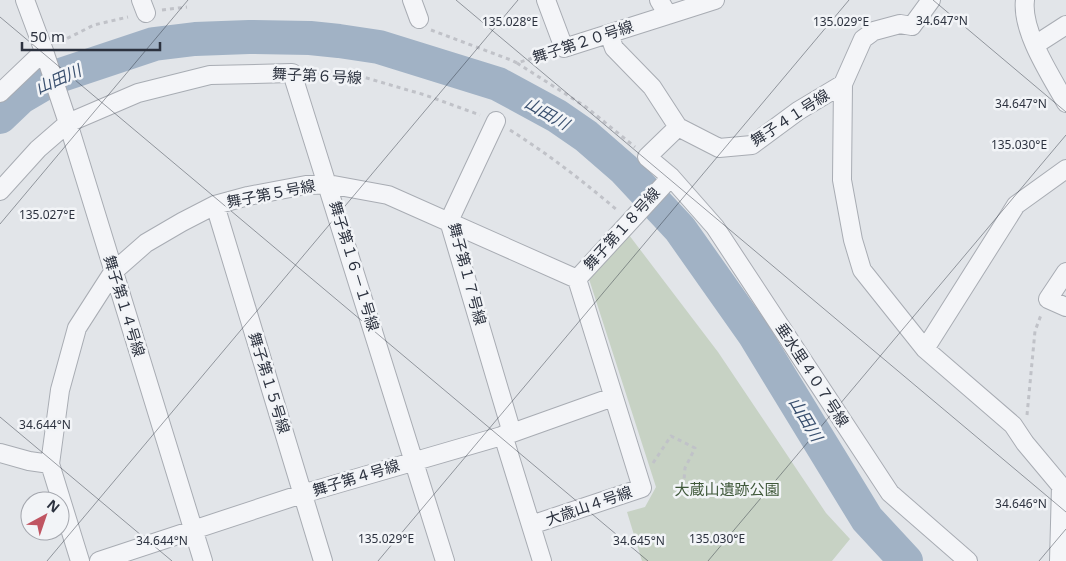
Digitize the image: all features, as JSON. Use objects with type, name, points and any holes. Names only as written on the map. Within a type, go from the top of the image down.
[{"type":"street","name":"舞子第１４号線","points":[[25,0],[68,123],[202,561]]},
{"type":"street","points":[[412,0],[420,19]]},
{"type":"street","points":[[546,0],[564,48]]},
{"type":"street","name":"舞子第２０号線","points":[[564,48],[609,34],[663,8],[715,0]]},
{"type":"street","points":[[931,0],[912,26],[900,24],[874,31],[863,39],[843,84],[842,180],[853,240],[862,270],[925,349],[1013,425],[1025,443],[1061,486],[1058,561]]},
{"type":"street","points":[[1025,0],[1024,10],[1035,46],[1066,103]]},
{"type":"street","points":[[1035,46],[1066,25]]},
{"type":"street","name":"舞子４１号線","points":[[609,34],[614,48],[652,87],[678,127],[719,148],[752,146],[798,111],[843,84]]},
{"type":"street","points":[[0,93],[44,51]]},
{"type":"street","name":"舞子第６号線","points":[[0,190],[38,149],[68,123],[138,93],[210,75],[292,73]]},
{"type":"street","name":"舞子第１６－１号線","points":[[292,73],[445,561]]},
{"type":"street","name":"舞子第１７号線","points":[[496,121],[449,222],[542,561]]},
{"type":"street","points":[[647,157],[678,127]]},
{"type":"street","name":"垂水里４０７号線","points":[[647,157],[671,176],[715,227],[890,493],[968,561]]},
{"type":"street","points":[[925,349],[1016,205],[1066,169]]},
{"type":"street","name":"舞子第１８号線","points":[[613,397],[577,279],[671,176]]},
{"type":"street","name":"舞子第５号線","points":[[50,464],[60,390],[77,328],[113,272],[146,243],[215,206],[248,196],[306,185],[328,184],[388,195],[577,279]]},
{"type":"street","name":"舞子第１５号線","points":[[215,206],[323,561]]},
{"type":"street","points":[[1066,272],[1048,298],[1066,307]]},
{"type":"street","name":"舞子第４号線","points":[[100,561],[302,494],[508,434],[613,397]]},
{"type":"street","name":"大歳山４号線","points":[[531,526],[642,488],[613,397]]},
{"type":"street","points":[[0,453],[29,461],[50,464],[80,561]]},
{"type":"path","points":[[44,51],[94,25],[143,6],[187,7]]},
{"type":"path","name":"舞子第２０号線","points":[[420,19],[426,28],[517,63],[564,48]]},
{"type":"path","points":[[517,63],[586,107],[647,157]]},
{"type":"path","name":"舞子第６号線","points":[[292,73],[363,77],[425,95],[496,121],[539,148],[584,182],[629,221]]},
{"type":"path","points":[[1025,443],[1035,331],[1048,298]]},
{"type":"path","points":[[640,482],[671,436],[695,448],[685,468],[684,480]]},
{"type":"green space","name":"大蔵山遺跡公園","points":[[629,235],[718,352],[826,513],[850,539],[832,561],[642,561],[627,512],[645,507],[656,487],[589,279]]},
{"type":"waterway","name":"山田川","points":[[0,117],[21,97],[55,77],[154,44],[195,39],[249,37],[310,38],[339,41],[379,47],[498,84],[557,116],[586,136],[624,169],[680,229],[754,334],[867,519],[906,561]]}]
